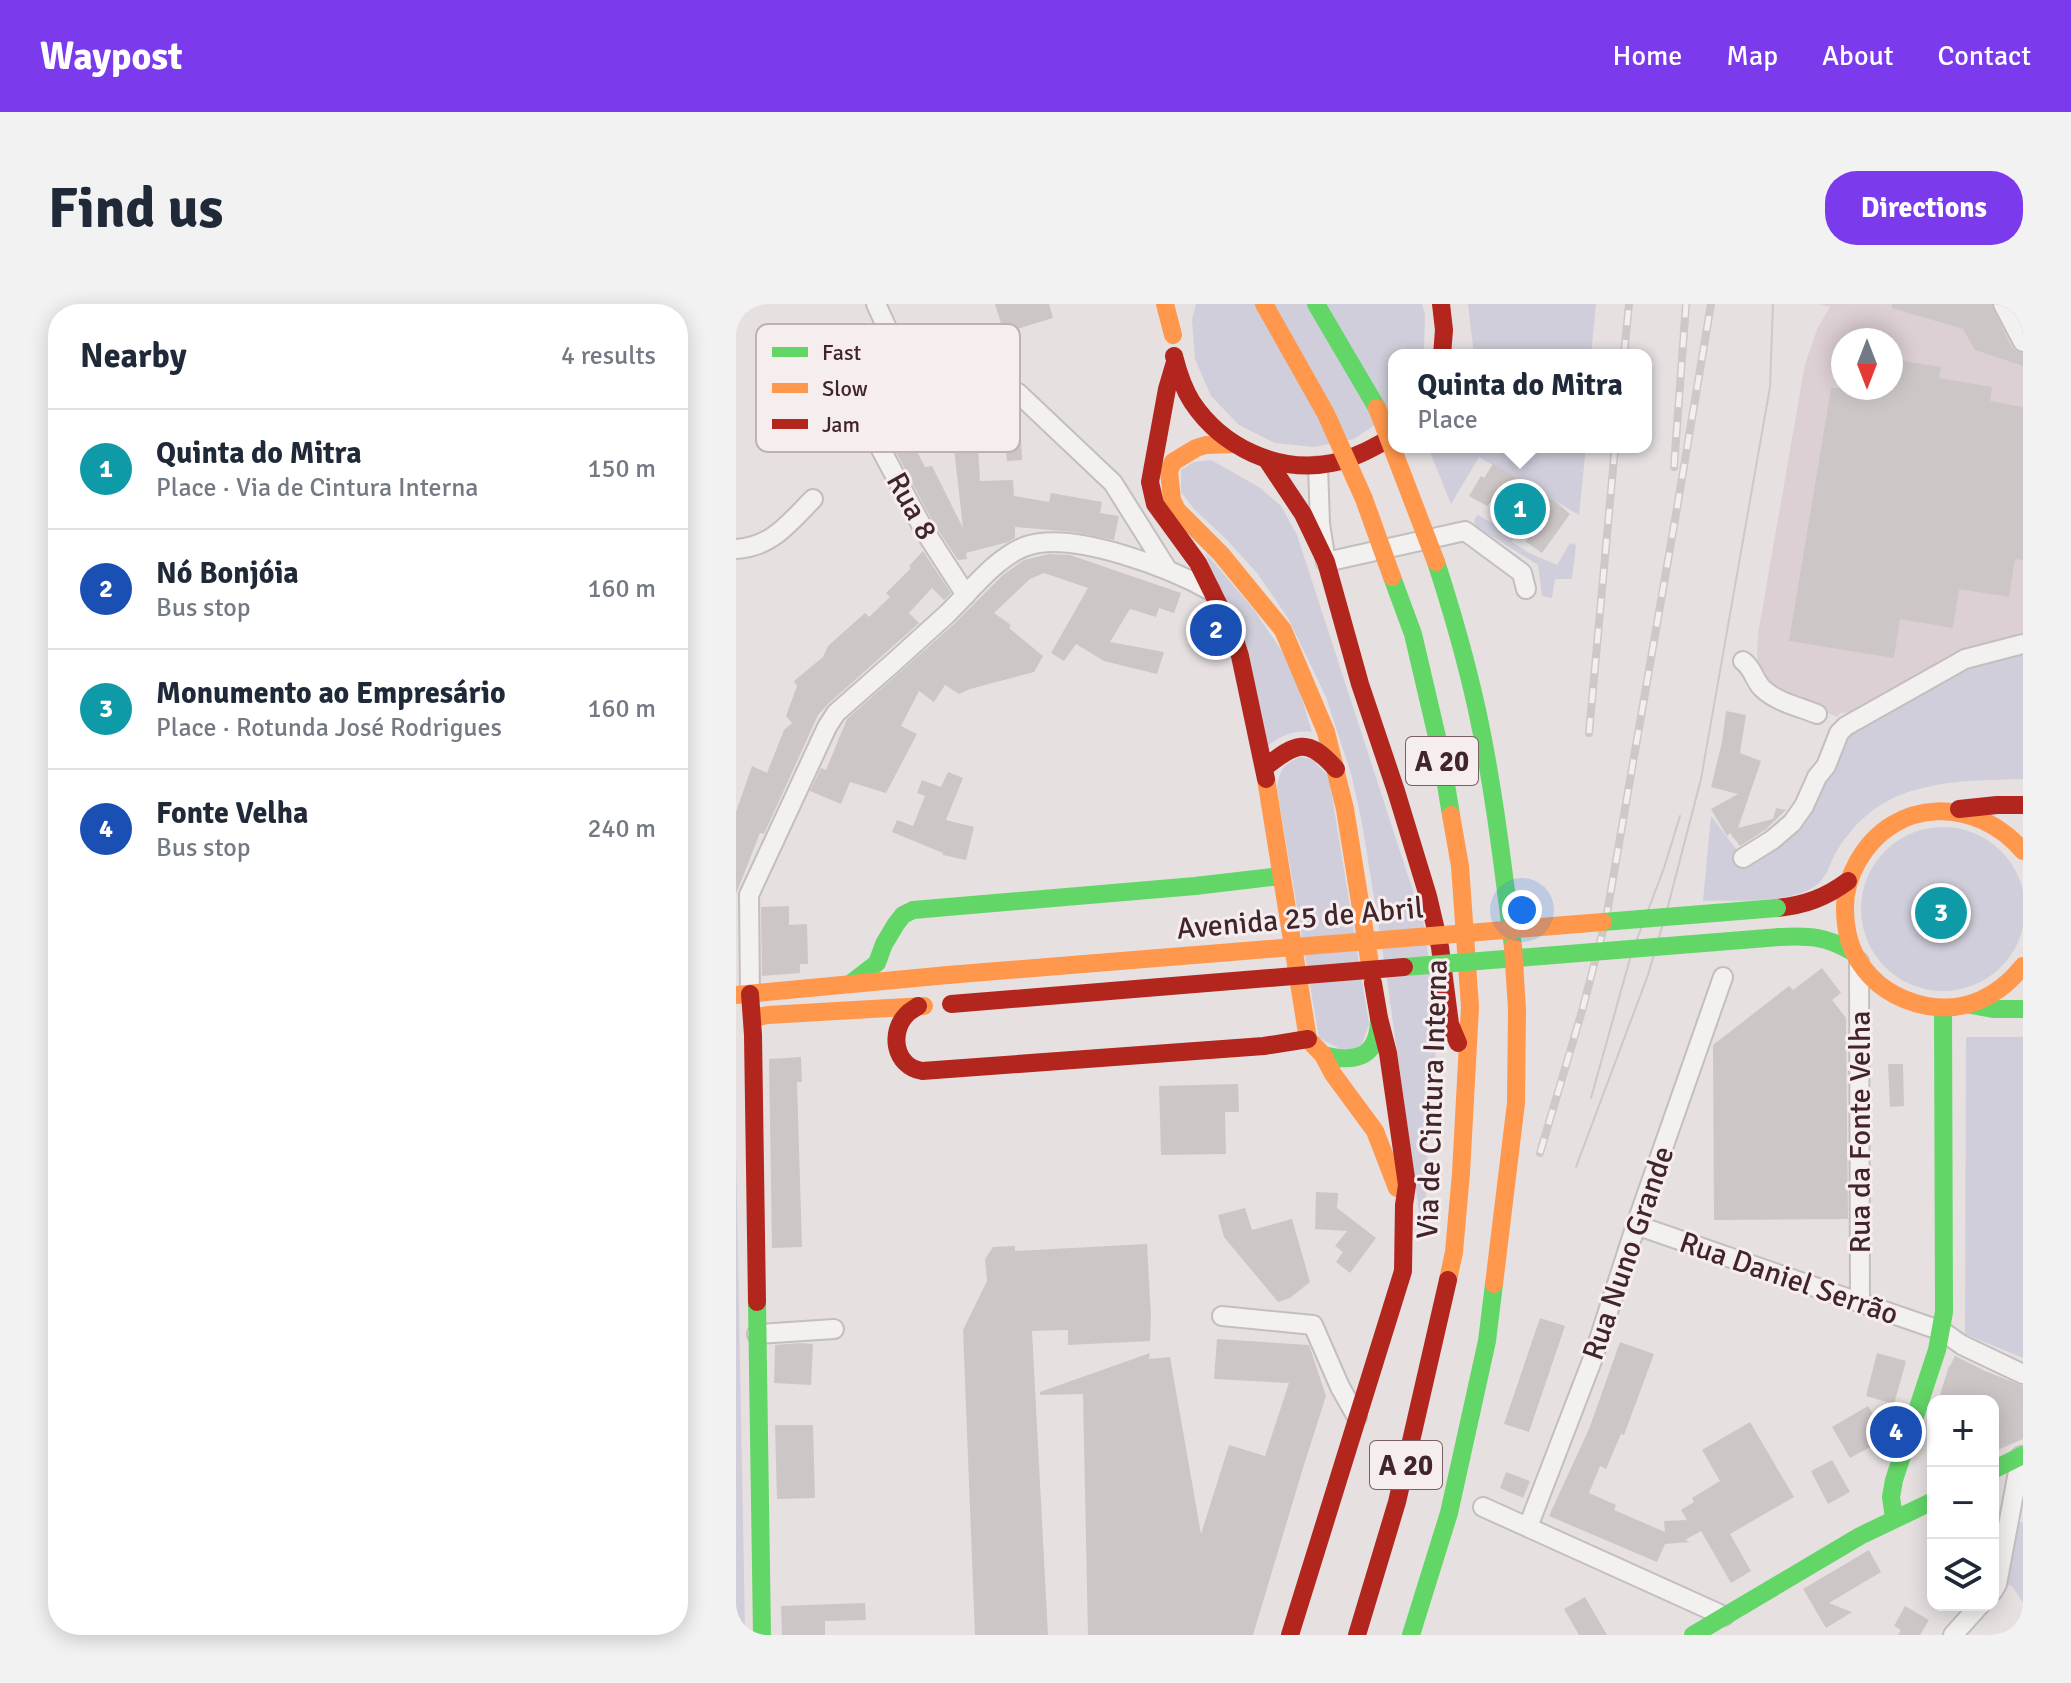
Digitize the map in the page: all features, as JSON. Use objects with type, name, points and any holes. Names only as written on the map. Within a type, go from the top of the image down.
[{"type":"main road","points":[[1165,304],[1173,335]]},
{"type":"main road","points":[[1176,304],[1173,335],[1175,362],[1191,399],[1210,424],[1234,444],[1267,460],[1318,466],[1359,456],[1388,439]]},
{"type":"main road","name":"Via de Cintura Interna","points":[[1264,304],[1326,414],[1364,499],[1413,634],[1441,754],[1460,866],[1467,950],[1470,1007],[1454,1252],[1397,1502],[1357,1635]]},
{"type":"main road","name":"A 20","points":[[1316,304],[1377,408],[1388,437]]},
{"type":"main road","points":[[1443,349],[1444,308]]},
{"type":"main road","points":[[1341,312],[1364,364],[1377,408]]},
{"type":"main road","points":[[1175,362],[1150,482],[1152,494],[1155,504],[1198,563],[1233,634],[1240,656],[1264,768],[1308,1039],[1323,1055],[1333,1074],[1375,1131],[1404,1205]]},
{"type":"main road","points":[[1234,444],[1206,445],[1173,462],[1169,471],[1172,500],[1177,510],[1221,554],[1283,630],[1326,732],[1360,893],[1407,1185],[1403,1271],[1290,1635]]},
{"type":"main road","name":"A 20","points":[[1394,453],[1436,562],[1456,624],[1477,709],[1493,795],[1513,947],[1517,1009],[1516,1103],[1487,1341],[1449,1513],[1411,1635]]},
{"type":"main road","points":[[1267,460],[1303,514],[1326,562],[1360,684],[1428,896],[1440,947],[1450,1024],[1466,1061]]},
{"type":"main road","points":[[1264,768],[1293,747],[1302,746],[1312,747],[1324,754],[1336,769]]},
{"type":"main road","points":[[2023,805],[1922,812],[1897,821],[1876,836],[1859,857],[1848,881],[1844,904],[1845,929],[1856,957],[1868,974],[1888,992],[1912,1003],[1943,1008],[1971,1005],[2023,1009]]},
{"type":"main road","points":[[1948,810],[1976,816],[2001,829],[2023,851]]},
{"type":"main road","points":[[850,984],[878,961],[897,920],[907,912],[1281,876]]},
{"type":"main road","name":"Avenida 25 de Abril","points":[[743,995],[925,976],[1777,908],[1819,901],[1848,881]]},
{"type":"main road","points":[[894,926],[895,945],[901,958],[910,970],[925,976]]},
{"type":"main road","name":"Avenida 25 de Abril","points":[[752,1018],[1780,937],[1817,936],[1835,941],[1856,957]]},
{"type":"main road","points":[[1971,1005],[1992,995],[2015,978],[2023,966]]},
{"type":"main road","points":[[743,995],[752,1018],[762,1635]]},
{"type":"main road","points":[[918,1006],[907,1014],[901,1024],[898,1049],[902,1061],[912,1069],[935,1071],[1264,1046],[1308,1039]]},
{"type":"main road","points":[[1894,1518],[1891,1497],[1894,1480],[1942,1331],[1944,1312],[1943,1008]]},
{"type":"main road","points":[[855,1010],[898,1049]]},
{"type":"main road","points":[[1323,1055],[1347,1060],[1365,1053],[1377,1039],[1379,1018]]},
{"type":"main road","points":[[1999,1467],[2022,1456]]},
{"type":"main road","points":[[1693,1635],[1894,1518],[1927,1504]]},
{"type":"street","points":[[876,304],[885,324]]},
{"type":"street","points":[[2003,304],[2023,342]]},
{"type":"street","points":[[1020,395],[1113,483],[1167,569]]},
{"type":"street","name":"Rua 8","points":[[882,452],[924,530],[966,595]]},
{"type":"street","points":[[1318,466],[1320,524],[1326,562],[1465,531],[1522,573],[1526,589]]},
{"type":"street","points":[[736,549],[759,546],[769,540],[813,499]]},
{"type":"street","points":[[743,995],[749,895],[827,727],[836,713],[1012,553],[1045,542],[1079,544],[1167,569],[1213,591]]},
{"type":"street","points":[[1743,858],[1782,832],[1798,814],[1826,766],[1841,723],[1965,659],[2023,644]]},
{"type":"street","points":[[1743,661],[1749,664],[1760,687],[1772,696],[1817,714]]},
{"type":"street","name":"Rua da Fonte Velha","points":[[1856,957],[1860,1302]]},
{"type":"street","name":"Rua Nuno Grande","points":[[1528,1527],[1593,1358],[1723,977]]},
{"type":"street","name":"Rua Daniel Serrão","points":[[1636,1225],[1942,1331]]},
{"type":"street","points":[[1222,1316],[1313,1325],[1357,1417]]},
{"type":"street","points":[[757,1334],[834,1329]]},
{"type":"street","points":[[1942,1331],[1962,1345],[2023,1374]]},
{"type":"street","points":[[1999,1574],[2022,1456]]},
{"type":"street","points":[[1483,1507],[1724,1616]]},
{"type":"street","points":[[1953,1635],[1975,1611]]},
{"type":"shaded area","points":[[1196,304],[1422,304],[1425,314],[1424,349],[1388,349],[1388,416],[1354,439],[1314,447],[1275,443],[1239,425],[1211,396],[1195,359],[1192,320]]},
{"type":"shaded area","points":[[1468,304],[1596,304],[1592,349],[1473,349]]},
{"type":"shaded area","points":[[1820,304],[1999,304],[2023,351],[2023,637],[1855,712],[1840,713],[1838,717],[1777,693],[1759,674],[1757,654],[1805,364],[1818,327],[1830,307]]},
{"type":"shaded area","points":[[1430,453],[1585,453],[1579,515],[1479,457],[1451,504]]},
{"type":"shaded area","points":[[1211,460],[1259,487],[1281,506],[1297,535],[1424,925],[1436,1014],[1435,1084],[1425,1091],[1428,1134],[1425,1219],[1420,1219],[1387,979],[1352,777],[1326,697],[1288,618],[1257,573],[1181,492],[1181,470],[1194,462]]},
{"type":"shaded area","points":[[1478,515],[1515,536],[1512,542],[1529,553],[1557,565],[1570,543],[1576,545],[1572,579],[1555,579],[1552,598],[1542,596],[1538,565],[1475,526],[1474,520]]},
{"type":"shaded area","points":[[1205,552],[1254,610],[1292,666],[1312,732],[1288,734],[1268,746]]},
{"type":"shaded area","points":[[2023,651],[2023,779],[1951,783],[1906,793],[1885,802],[1866,816],[1843,841],[1825,875],[1812,888],[1774,899],[1703,901],[1711,816],[1743,858],[1772,846],[1805,822],[1848,731],[1980,659]]},
{"type":"shaded area","points":[[1300,757],[1312,759],[1329,777],[1369,1024],[1362,1044],[1348,1053],[1319,1038],[1277,789],[1283,769]]},
{"type":"shaded area","points":[[1943,827],[1974,834],[2001,851],[2018,878],[2025,909],[2018,940],[2001,967],[1974,984],[1943,991],[1912,984],[1885,967],[1868,940],[1861,909],[1868,878],[1885,851],[1912,834]]},
{"type":"shaded area","points":[[1966,1037],[2023,1037],[2023,1358],[1965,1334]]},
{"type":"shaded area","points":[[736,1151],[745,1628],[736,1629]]},
{"type":"shaded area","points":[[2023,1522],[2023,1603],[2012,1586],[2002,1583],[2015,1523]]},
{"type":"building","points":[[995,304],[1049,304],[1053,318],[1020,328],[1020,324],[1001,324]]},
{"type":"building","points":[[1892,304],[1991,304],[2012,348],[2023,354],[2023,366],[1975,350],[1963,329],[1892,308]]},
{"type":"building","points":[[1903,361],[1941,367],[1939,378],[1992,387],[1990,401],[2023,407],[2023,560],[2015,559],[2009,597],[1959,589],[1953,628],[1900,619],[1894,658],[1789,641],[1831,388],[1831,400],[1903,400]]},
{"type":"building","points":[[1020,413],[1022,460],[1007,461],[1006,452],[1020,452]]},
{"type":"building","points":[[896,452],[917,452],[925,467],[932,466],[963,528],[954,452],[978,452],[980,481],[1013,480],[1014,496],[1049,502],[1051,493],[1102,502],[1100,513],[1119,516],[1114,540],[1074,532],[1015,527],[1015,538],[966,553],[967,559],[958,560],[934,524]]},
{"type":"building","points":[[1493,464],[1555,501],[1570,514],[1542,553],[1526,542],[1532,531],[1490,503],[1487,506],[1469,496]]},
{"type":"building","points":[[923,551],[951,593],[944,600],[932,588],[909,613],[919,623],[818,715],[764,834],[760,833],[736,894],[736,812],[752,766],[767,773],[784,730],[792,723],[786,716],[797,686],[794,681],[823,657],[828,646],[865,613],[869,617],[890,597],[886,593]]},
{"type":"building","points":[[1049,554],[1070,555],[1181,593],[1174,613],[1159,608],[1156,617],[1130,609],[1110,642],[1164,652],[1157,674],[1104,661],[1076,644],[1064,661],[1051,653],[1088,588],[1044,573],[1030,579],[994,613],[1043,656],[1034,672],[959,694],[945,685],[934,702],[919,691],[901,726],[917,734],[886,793],[850,782],[841,804],[810,791],[821,768],[826,770],[847,719],[954,624],[1004,574],[1024,560]]},
{"type":"building","points":[[1726,711],[1746,715],[1740,753],[1761,761],[1738,828],[1773,819],[1776,808],[1786,810],[1765,830],[1740,846],[1730,833],[1727,836],[1711,809],[1738,794],[1711,787]]},
{"type":"building","points":[[948,772],[963,778],[946,820],[974,827],[966,860],[943,855],[892,832],[897,820],[913,826],[925,796],[917,793],[922,780],[941,787]]},
{"type":"building","points":[[789,906],[789,925],[807,924],[808,964],[800,964],[800,973],[762,976],[761,907]]},
{"type":"building","points":[[1822,968],[1841,993],[1832,1000],[1846,1018],[1848,1219],[1714,1220],[1713,1045],[1789,986],[1793,990]]},
{"type":"building","points":[[801,1057],[802,1082],[797,1082],[802,1247],[772,1248],[769,1059]]},
{"type":"building","points":[[1888,1064],[1903,1064],[1904,1106],[1890,1107]]},
{"type":"building","points":[[1238,1084],[1239,1112],[1225,1112],[1226,1154],[1161,1155],[1159,1086]]},
{"type":"building","points":[[1316,1192],[1338,1193],[1337,1208],[1376,1238],[1350,1273],[1336,1262],[1343,1252],[1335,1246],[1347,1231],[1315,1229]]},
{"type":"building","points":[[1245,1208],[1252,1230],[1292,1219],[1310,1282],[1290,1298],[1278,1302],[1224,1237],[1218,1215]]},
{"type":"building","points":[[1147,1244],[1150,1341],[1068,1345],[1068,1330],[1032,1331],[1048,1635],[975,1635],[963,1330],[987,1281],[985,1259],[993,1247],[1015,1246],[1015,1251]]},
{"type":"building","points":[[1540,1318],[1565,1326],[1529,1432],[1504,1424]]},
{"type":"building","points":[[1217,1339],[1309,1345],[1326,1396],[1253,1635],[1088,1635],[1083,1394],[1040,1395],[1040,1392],[1150,1353],[1149,1359],[1170,1357],[1201,1534],[1229,1445],[1265,1456],[1289,1383],[1214,1379]]},
{"type":"building","points":[[1620,1342],[1654,1354],[1624,1435],[1621,1434],[1606,1469],[1600,1466],[1589,1493],[1616,1505],[1614,1510],[1665,1532],[1664,1521],[1687,1520],[1681,1510],[1694,1502],[1692,1498],[1720,1481],[1702,1450],[1750,1422],[1794,1497],[1730,1534],[1751,1571],[1731,1583],[1701,1531],[1685,1540],[1690,1542],[1665,1544],[1657,1562],[1549,1516],[1589,1429]]},
{"type":"building","points":[[813,1344],[811,1385],[774,1383],[775,1345]]},
{"type":"building","points":[[1877,1353],[1906,1361],[1894,1404],[1866,1396]]},
{"type":"building","points":[[1955,1356],[2023,1386],[2023,1439],[1999,1449],[1999,1395],[1940,1395]]},
{"type":"building","points":[[1868,1406],[1887,1438],[1850,1458],[1832,1427]]},
{"type":"building","points":[[775,1425],[813,1425],[815,1498],[777,1499]]},
{"type":"building","points":[[1832,1460],[1850,1492],[1828,1504],[1811,1471]]},
{"type":"building","points":[[1506,1472],[1530,1481],[1523,1498],[1500,1488]]},
{"type":"building","points":[[1869,1550],[1881,1572],[1829,1603],[1852,1612],[1826,1628],[1803,1589]]},
{"type":"building","points":[[1585,1597],[1607,1635],[1579,1635],[1564,1609]]},
{"type":"building","points":[[865,1603],[866,1620],[825,1621],[825,1635],[782,1635],[781,1606]]},
{"type":"building","points":[[1905,1606],[1929,1620],[1920,1635],[1898,1635],[1901,1630],[1894,1626]]},
{"type":"tram line","points":[[1576,1167],[1648,975],[1701,779],[1770,387],[1773,304]]},
{"type":"tram line","points":[[1591,1098],[1631,955],[1680,816]]},
{"type":"railway","points":[[1625,349],[1629,304]]},
{"type":"railway","points":[[1674,467],[1686,304]]},
{"type":"railway","points":[[1540,1153],[1606,919],[1711,304]]},
{"type":"railway","points":[[1589,733],[1614,453]]},
{"type":"traffic: fast","points":[[1316,304],[1377,408]]},
{"type":"traffic: fast","points":[[1436,562],[1473,691],[1483,739],[1513,947]]},
{"type":"traffic: fast","points":[[1392,577],[1413,634],[1441,754],[1451,815]]},
{"type":"traffic: fast","points":[[850,984],[877,963],[896,924],[903,915],[913,910],[1281,876]]},
{"type":"traffic: fast","points":[[1603,922],[1777,908]]},
{"type":"traffic: fast","points":[[1780,937],[1818,938],[1853,952]]},
{"type":"traffic: fast","points":[[1404,967],[1780,937]]},
{"type":"traffic: fast","points":[[1971,1005],[2023,1009]]},
{"type":"traffic: fast","points":[[1894,1518],[1891,1497],[1894,1480],[1937,1350],[1944,1312],[1943,1008]]},
{"type":"traffic: fast","points":[[1323,1055],[1346,1058],[1364,1054],[1375,1041],[1379,1018]]},
{"type":"traffic: fast","points":[[1411,1635],[1449,1513],[1487,1341],[1494,1284]]},
{"type":"traffic: fast","points":[[757,1302],[762,1635]]},
{"type":"traffic: fast","points":[[1999,1467],[2023,1455]]},
{"type":"traffic: fast","points":[[1693,1635],[1860,1536],[1927,1504]]},
{"type":"traffic: slow","points":[[1165,304],[1173,335]]},
{"type":"traffic: slow","points":[[1264,304],[1326,414],[1364,499],[1392,577]]},
{"type":"traffic: slow","points":[[1377,408],[1388,437]]},
{"type":"traffic: slow","points":[[1234,444],[1206,445],[1173,462],[1169,471],[1172,500],[1177,510],[1221,554],[1283,630],[1326,732],[1345,809],[1373,983]]},
{"type":"traffic: slow","points":[[1394,453],[1436,562]]},
{"type":"traffic: slow","points":[[1266,779],[1308,1039],[1323,1055],[1333,1074],[1375,1131],[1397,1188]]},
{"type":"traffic: slow","points":[[2023,851],[2004,833],[1960,813],[1937,811],[1914,815],[1893,824],[1874,840],[1858,861],[1847,889],[1845,907],[1849,941],[1864,969],[1896,996],[1916,1003],[1941,1008],[1981,1000],[2003,986],[2023,966]]},
{"type":"traffic: slow","points":[[1448,1280],[1454,1252],[1461,1173],[1470,1007],[1460,866],[1451,815]]},
{"type":"traffic: slow","points":[[948,975],[1603,922]]},
{"type":"traffic: slow","points":[[1494,1284],[1516,1103],[1517,1009],[1513,947]]},
{"type":"traffic: slow","points":[[736,995],[948,975]]},
{"type":"traffic: slow","points":[[752,1018],[924,1006]]},
{"type":"traffic: jam","points":[[1441,304],[1442,349]]},
{"type":"traffic: jam","points":[[1174,356],[1186,391],[1204,418],[1235,444],[1253,454],[1292,464],[1332,463],[1356,456],[1388,439]]},
{"type":"traffic: jam","points":[[1175,362],[1150,482],[1155,504],[1198,563],[1233,634],[1266,779]]},
{"type":"traffic: jam","points":[[1267,460],[1303,514],[1326,562],[1360,684],[1428,896],[1440,947],[1450,1024],[1458,1043]]},
{"type":"traffic: jam","points":[[1264,768],[1285,753],[1301,747],[1317,751],[1336,769]]},
{"type":"traffic: jam","points":[[1959,809],[2023,805]]},
{"type":"traffic: jam","points":[[1777,908],[1814,900],[1848,881]]},
{"type":"traffic: jam","points":[[951,1004],[1404,967]]},
{"type":"traffic: jam","points":[[1290,1635],[1403,1271],[1407,1185],[1388,1053],[1373,983]]},
{"type":"traffic: jam","points":[[750,994],[757,1302]]},
{"type":"traffic: jam","points":[[918,1006],[901,1021],[896,1039],[905,1063],[922,1071],[1264,1046],[1308,1039]]},
{"type":"traffic: jam","points":[[1357,1635],[1397,1502],[1448,1280]]},
{"type":"place","name":"Quinta do Mitra","points":[[1520,509]]},
{"type":"place","name":"Nó Bonjóia","points":[[1216,630]]},
{"type":"place","name":"Monumento ao Empresário","points":[[1941,913]]},
{"type":"place","name":"Fonte Velha","points":[[1896,1432]]}]
